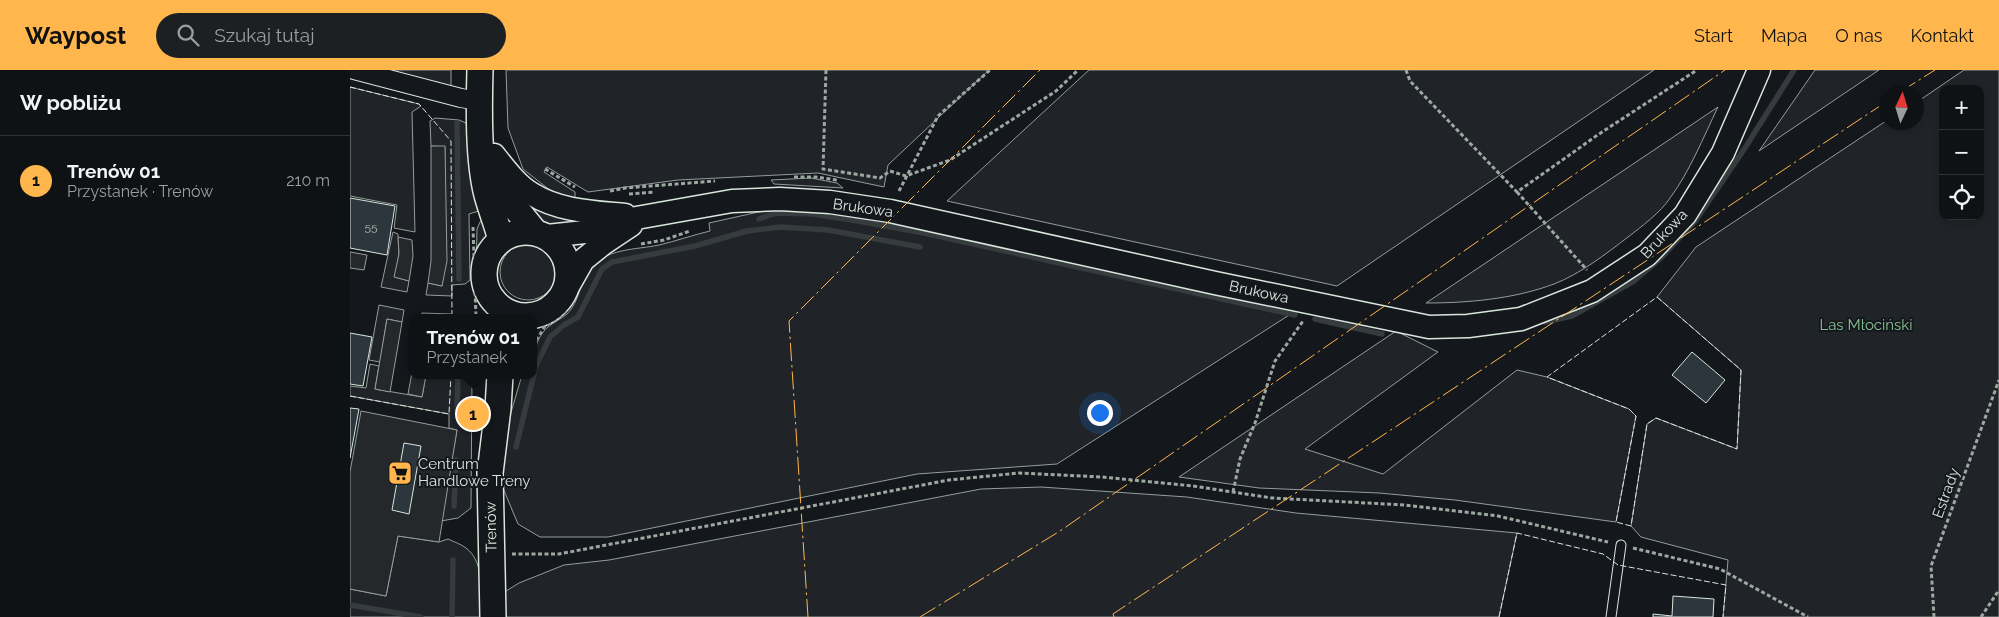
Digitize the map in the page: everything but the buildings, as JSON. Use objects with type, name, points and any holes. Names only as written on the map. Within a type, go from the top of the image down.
[{"type":"main road","points":[[480,70],[481,140],[487,194],[501,240]]},
{"type":"main road","points":[[481,140],[514,206],[541,234],[557,244],[564,254],[569,272],[566,290],[558,302],[546,312],[537,315]]},
{"type":"main road","points":[[504,314],[490,295],[484,275],[488,255],[501,240],[515,233],[541,234]]},
{"type":"main road","name":"Trenów","points":[[492,617],[490,473],[500,379]]},
{"type":"main road","name":"Trenów","points":[[498,408],[509,379]]},
{"type":"street","points":[[354,70],[479,101]]},
{"type":"street","name":"Brukowa","points":[[541,234],[585,232],[643,217],[732,201],[780,199],[830,202],[890,211],[1313,304],[1429,327],[1468,326],[1521,319],[1592,291],[1647,255],[1685,215],[1723,153],[1759,70]]},
{"type":"street","points":[[481,140],[508,172],[531,194],[574,210],[643,217]]},
{"type":"street","name":"Brukowa","points":[[566,290],[583,260],[604,243],[643,217]]},
{"type":"lane","points":[[1611,617],[1621,545]]},
{"type":"path","points":[[826,70],[823,169],[880,178],[890,171],[906,176],[950,160],[1056,91],[1078,70]]},
{"type":"path","points":[[898,194],[938,116],[990,70]]},
{"type":"path","points":[[1406,70],[1410,81],[1517,192],[1587,270]]},
{"type":"path","points":[[1517,192],[1599,134],[1697,70]]},
{"type":"path","points":[[546,169],[580,190]]},
{"type":"path","points":[[636,245],[659,241],[692,231]]},
{"type":"path","points":[[1233,492],[1240,459],[1256,423],[1275,361],[1313,304]]},
{"type":"path","name":"Estrady","points":[[1934,617],[1931,566],[1999,380]]},
{"type":"path","points":[[492,558],[518,552],[559,554],[949,480],[1020,473],[1102,477],[1272,498],[1406,505]]},
{"type":"path","points":[[1981,617],[1999,590]]},
{"type":"green space","points":[[389,70],[451,70],[451,86]]},
{"type":"green space","points":[[506,70],[989,70],[888,165],[884,187],[818,173],[678,180],[588,192],[547,167],[544,172],[575,192],[575,199],[551,191],[523,169],[508,128]]},
{"type":"green space","points":[[1089,70],[1654,70],[1337,286],[947,201]]},
{"type":"green space","points":[[1815,70],[1879,70],[1759,151]]},
{"type":"green space","name":"Las Młociński","points":[[1964,70],[1999,70],[1999,617],[1723,617],[1728,560],[1641,537],[1631,526],[1647,424],[1656,418],[1737,449],[1741,370],[1657,297],[1696,247],[1879,126],[1879,130],[1924,130],[1924,97],[1939,87],[1939,220],[1984,220],[1984,85],[1942,85]]},
{"type":"green space","points":[[350,87],[421,106],[412,112],[415,232],[394,228],[397,205],[350,196]]},
{"type":"green space","points":[[1718,107],[1690,166],[1666,203],[1645,224],[1592,263],[1554,284],[1507,297],[1474,301],[1426,303]]},
{"type":"green space","points":[[435,118],[459,120],[466,123],[485,209],[469,214],[470,280],[465,284],[452,285],[452,296],[426,295],[428,283],[442,286],[445,147],[431,146],[430,121]]},
{"type":"green space","points":[[811,178],[837,183],[843,188],[774,184],[771,180]]},
{"type":"green space","points":[[532,202],[576,218],[578,226],[547,226],[536,220],[522,207]]},
{"type":"green space","points":[[772,209],[848,213],[1297,310],[1057,464],[917,474],[608,537],[540,537],[518,524],[500,481],[505,433],[521,379],[537,379],[537,343],[540,337],[548,327],[565,316],[571,309],[589,270],[603,258],[621,251],[659,245],[710,231],[709,223]]},
{"type":"green space","points":[[484,220],[488,238],[480,257],[476,274],[477,229],[480,222]]},
{"type":"green space","points":[[393,232],[398,234],[399,254],[395,277],[409,281],[407,292],[381,287]]},
{"type":"green space","points":[[522,244],[534,244],[548,252],[556,266],[554,283],[548,292],[534,300],[522,300],[512,295],[505,288],[500,278],[500,266],[505,256],[512,249]]},
{"type":"green space","points":[[379,305],[404,310],[402,322],[387,319],[380,362],[369,360]]},
{"type":"green space","points":[[1396,331],[1438,352],[1305,449],[1383,474],[1517,370],[1547,377],[1629,409],[1636,416],[1616,522],[1455,500],[1379,493],[1259,488],[1179,477]]},
{"type":"green space","points":[[370,364],[379,366],[375,389],[422,397],[425,379],[472,379],[471,508],[458,518],[441,521],[457,430],[449,428],[449,414],[350,396],[350,386],[366,388]]},
{"type":"green space","points":[[1041,487],[1187,497],[1296,513],[1517,533],[1499,617],[500,617],[501,598],[506,591],[519,583],[564,565],[609,560],[981,489]]},
{"type":"green space","points":[[398,536],[439,542],[448,539],[466,548],[477,562],[479,571],[481,589],[480,617],[350,617],[350,589],[386,596]]},
{"type":"shaded area","points":[[431,146],[445,146],[447,261],[442,286],[428,283],[431,261]]},
{"type":"shaded area","points":[[398,237],[412,240],[413,256],[409,281],[394,277],[399,254]]},
{"type":"shaded area","points":[[350,252],[367,255],[364,270],[350,268]]},
{"type":"shaded area","points":[[387,319],[402,322],[390,392],[375,389]]},
{"type":"shaded area","points":[[411,379],[425,379],[422,397],[408,394]]},
{"type":"shaded area","name":"Centrum Handlowe Treny","points":[[361,411],[457,430],[439,542],[398,536],[386,596],[350,589],[350,472]]},
{"type":"waterway","points":[[1545,322],[1572,316],[1634,281],[1661,258],[1696,220],[1745,148],[1794,70]]},
{"type":"waterway","points":[[457,123],[459,279]]},
{"type":"waterway","points":[[759,219],[776,213],[813,214],[858,221],[924,233],[1295,315]]},
{"type":"waterway","points":[[537,364],[550,337],[564,325],[578,317],[602,269],[612,262],[695,246],[747,231],[781,227],[828,230],[920,247]]},
{"type":"waterway","points":[[1315,319],[1382,334]]},
{"type":"waterway","points":[[457,413],[458,379]]},
{"type":"waterway","points":[[516,447],[533,379]]},
{"type":"waterway","points":[[454,506],[456,460]]},
{"type":"waterway","points":[[452,617],[453,560]]},
{"type":"waterway","points":[[350,605],[421,617]]},
{"type":"fence","points":[[350,87],[419,104],[451,141],[452,314]]},
{"type":"fence","points":[[1657,297],[1741,370],[1737,449],[1656,418],[1647,424],[1631,526],[1616,522],[1636,416],[1629,409],[1547,377],[1657,297]]},
{"type":"fence","points":[[350,396],[449,414],[451,379]]},
{"type":"fence","points":[[1499,617],[1517,533],[1603,554],[1618,565],[1726,585],[1723,617]]},
{"type":"power","points":[[808,617],[789,321],[1040,70]]},
{"type":"power","points":[[920,617],[1060,531],[1725,70]]},
{"type":"power","points":[[1911,85],[1935,70]]},
{"type":"power","points":[[1114,617],[1113,614],[1879,107]]},
{"type":"place","name":"Trenów 01","points":[[473,414]]},
{"type":"place","name":"Centrum Handlowe Treny","points":[[400,473]]}]
